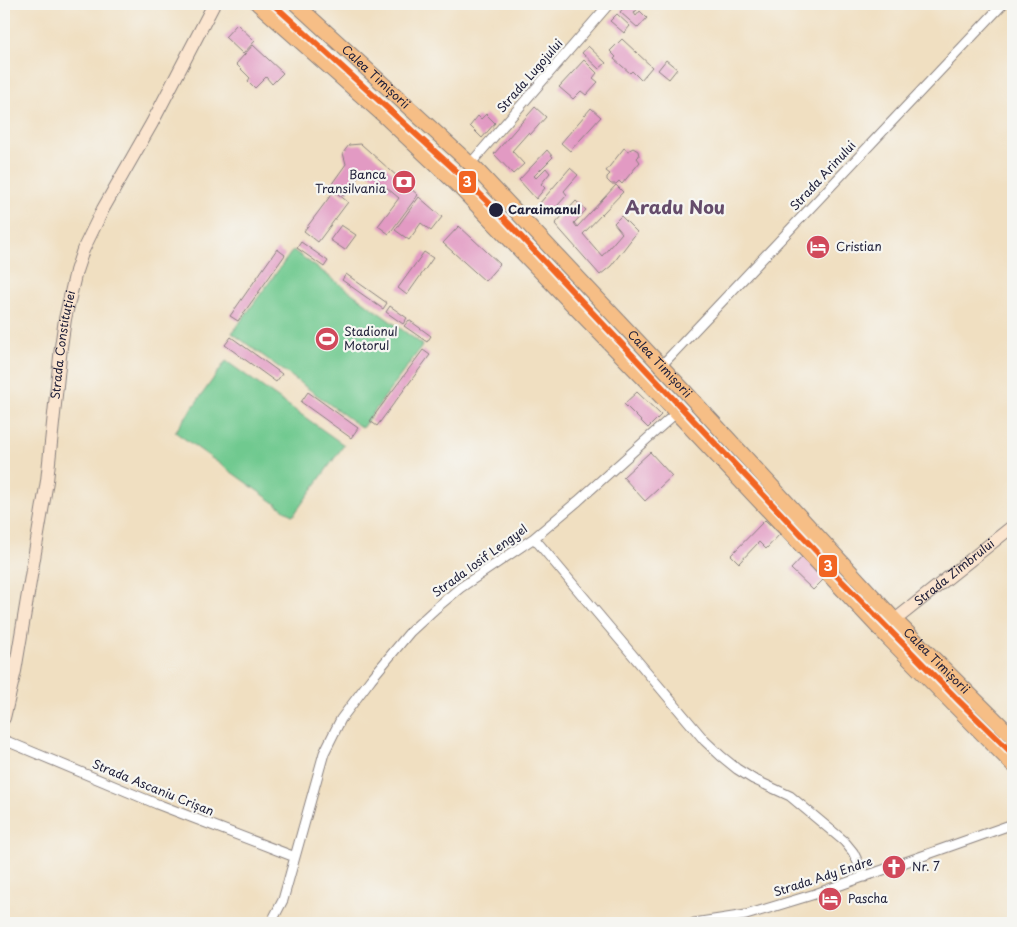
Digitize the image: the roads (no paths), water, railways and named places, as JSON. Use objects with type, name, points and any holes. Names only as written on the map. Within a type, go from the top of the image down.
[{"type":"main road","name":"Calea Timișorii","points":[[296,4],[470,163],[662,366],[895,620],[1013,737]]},
{"type":"main road","name":"Calea Timișorii","points":[[262,5],[456,184],[676,413],[888,638],[1013,765]]},
{"type":"street","name":"Strada Constituției","points":[[4,718],[15,671],[47,481],[61,347],[76,271],[83,250],[102,209],[152,123],[214,4]]},
{"type":"street","name":"Strada Lugojului","points":[[470,163],[609,4]]},
{"type":"street","name":"Strada Arinului","points":[[662,366],[1003,4]]},
{"type":"street","name":"Strada Iosif Lengyel","points":[[271,923],[283,900],[324,753],[341,719],[371,679],[410,632],[436,608],[460,588],[534,538],[586,495],[676,413]]},
{"type":"street","name":"Strada Zimbrului","points":[[895,620],[1013,526]]},
{"type":"street","points":[[534,538],[705,741],[737,769],[753,779],[790,796],[844,841],[853,852],[865,877]]},
{"type":"street","name":"Strada Ascaniu Crișan","points":[[4,740],[157,804],[295,857]]},
{"type":"street","name":"Strada Ady Endre","points":[[694,923],[746,915],[815,894],[1013,824]]},
{"type":"place","name":"Banca Transilvania","points":[[404,182]]},
{"type":"place","name":"Caraimanul","points":[[496,210]]},
{"type":"place","name":"Cristian","points":[[818,247]]},
{"type":"place","name":"Stadionul Motorul","points":[[327,339]]},
{"type":"place","name":"Nr. 7","points":[[894,867]]},
{"type":"place","name":"Pascha","points":[[830,899]]},
{"type":"district","name":"Aradu Nou","points":[[675,208]]}]
